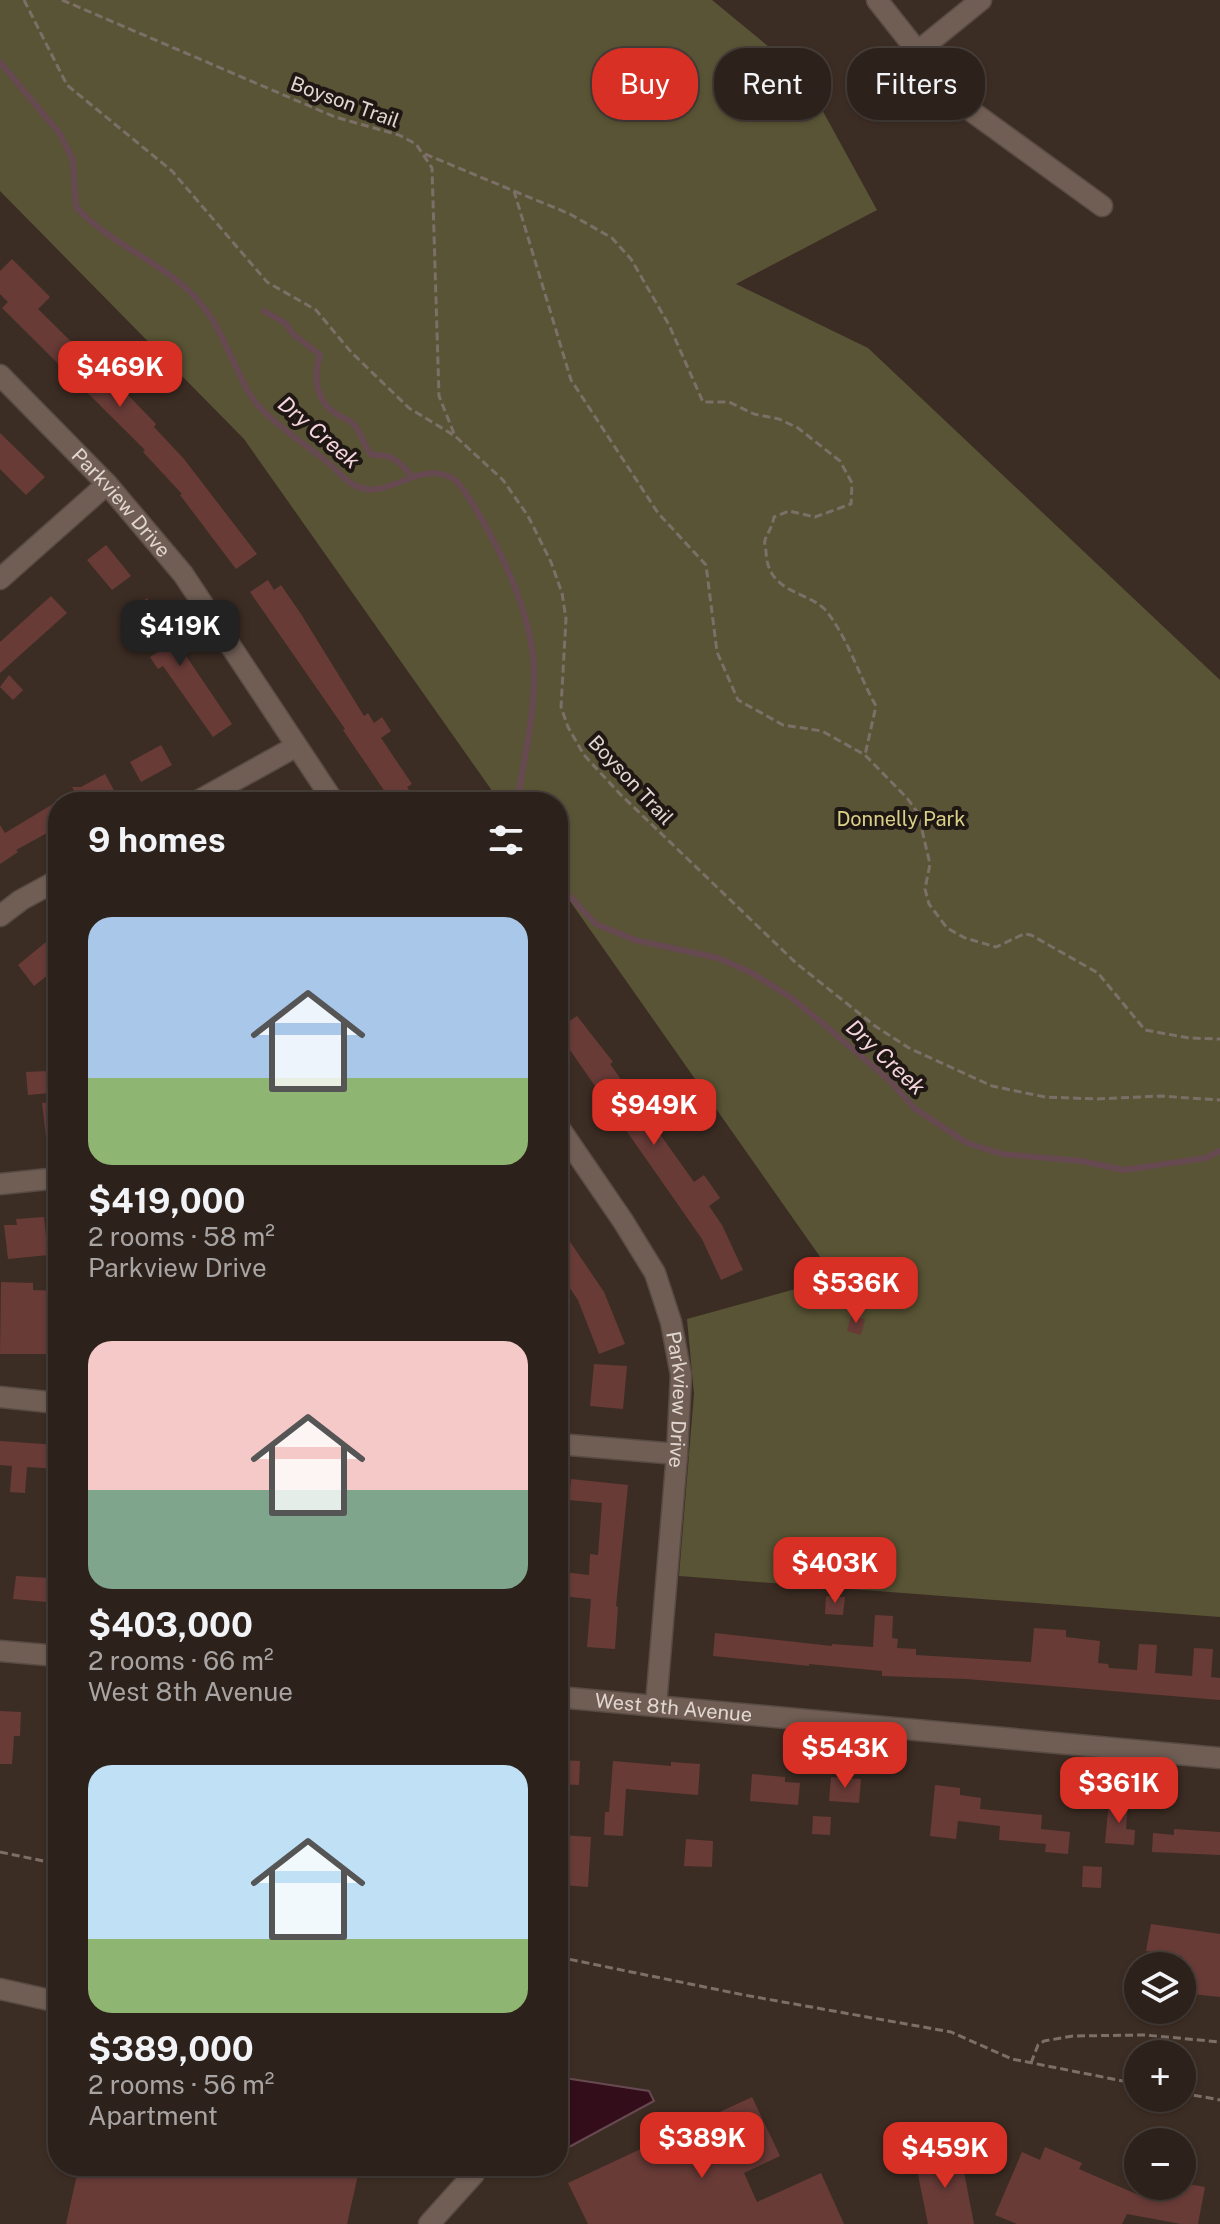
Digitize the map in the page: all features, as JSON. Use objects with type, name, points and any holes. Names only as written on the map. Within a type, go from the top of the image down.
[{"type":"street","points":[[877,0],[914,48]]},
{"type":"street","points":[[922,48],[981,0]]},
{"type":"street","points":[[984,120],[1102,206]]},
{"type":"street","name":"Parkview Drive","points":[[0,375],[107,484],[183,574],[327,792]]},
{"type":"street","points":[[0,579],[107,484]]},
{"type":"street","points":[[214,792],[295,747]]},
{"type":"street","points":[[0,916],[48,885]]},
{"type":"street","name":"Parkview Drive","points":[[568,1141],[655,1273],[671,1322],[681,1375],[656,1705]]},
{"type":"street","points":[[0,1184],[48,1179]]},
{"type":"street","points":[[0,1397],[48,1402]]},
{"type":"street","points":[[568,1445],[677,1454]]},
{"type":"street","points":[[0,1651],[48,1655]]},
{"type":"street","name":"West 8th Avenue","points":[[568,1698],[1220,1758]]},
{"type":"street","points":[[0,1989],[48,2000]]},
{"type":"street","points":[[429,2224],[472,2176]]},
{"type":"path","points":[[24,0],[67,85],[172,171],[267,282],[316,310],[351,352],[409,408],[455,436]]},
{"type":"path","name":"Boyson Trail","points":[[62,0],[335,117],[399,135],[416,144],[425,154],[432,168],[439,396],[455,436],[503,480],[528,516],[551,562],[562,593],[566,619],[561,707],[568,727],[584,755],[620,794],[796,963],[875,1026],[909,1048],[992,1086],[1045,1097],[1097,1099],[1160,1096],[1220,1100]]},
{"type":"path","points":[[77,6],[80,0]]},
{"type":"path","points":[[425,154],[570,214],[612,238],[631,259],[669,325],[703,402],[729,402],[754,414],[779,419],[798,428],[840,461],[852,483],[851,504],[815,517],[789,511],[774,517],[772,529],[765,540],[767,565],[780,583],[826,610],[848,643],[857,672],[876,706],[865,755]]},
{"type":"path","points":[[514,191],[571,380],[658,513],[706,565],[717,652],[738,700],[783,725],[822,731],[865,755],[907,798],[918,813],[930,864],[925,889],[929,904],[947,928],[965,938],[996,947],[1024,934],[1031,935],[1098,973],[1145,1030],[1189,1038],[1220,1039]]},
{"type":"path","points":[[0,1852],[48,1862]]},
{"type":"path","points":[[568,1959],[951,2032],[991,2051],[1031,2063],[1124,2081]]},
{"type":"path","points":[[1031,2063],[1038,2045],[1044,2041],[1073,2036],[1145,2035],[1220,2042]]},
{"type":"path","points":[[1196,2096],[1220,2100]]},
{"type":"green space","name":"Donnelly Park","points":[[0,0],[712,0],[770,48],[714,48],[714,120],[828,120],[877,210],[736,284],[868,348],[1220,680],[1220,1617],[679,1576],[694,1394],[687,1319],[835,1278],[568,898],[568,792],[493,792],[244,439],[0,191]]},
{"type":"shaded area","points":[[568,2079],[649,2091],[654,2101],[568,2148]]},
{"type":"building","points":[[12,259],[50,297],[38,309],[99,369],[101,367],[156,424],[154,427],[184,459],[257,554],[236,569],[182,494],[143,452],[145,450],[2,308],[8,302],[0,294],[0,271]]},
{"type":"building","points":[[0,433],[45,477],[26,495],[0,469]]},
{"type":"building","points":[[106,545],[131,576],[112,590],[87,560]]},
{"type":"building","points":[[268,580],[274,590],[281,585],[364,716],[368,713],[374,723],[382,717],[391,731],[381,738],[412,784],[407,787],[410,792],[385,792],[250,592]]},
{"type":"building","points":[[51,596],[67,613],[0,673],[0,642]]},
{"type":"building","points":[[147,598],[232,724],[213,737],[163,666],[158,669],[150,657],[158,652],[128,612]]},
{"type":"building","points":[[9,675],[23,690],[13,700],[0,687]]},
{"type":"building","points":[[161,745],[172,765],[141,782],[130,762]]},
{"type":"building","points":[[105,774],[115,792],[75,792],[72,787],[81,787]]},
{"type":"building","points":[[48,807],[48,832],[16,850],[18,852],[0,864],[0,825],[5,833]]},
{"type":"building","points":[[46,942],[48,945],[48,975],[34,986],[18,965]]},
{"type":"building","points":[[577,1016],[613,1062],[610,1064],[694,1182],[704,1175],[720,1198],[709,1206],[722,1225],[743,1270],[721,1280],[702,1239],[568,1047],[568,1022]]},
{"type":"building","points":[[48,1071],[48,1093],[28,1095],[26,1072]]},
{"type":"building","points":[[48,1102],[48,1154],[42,1103]]},
{"type":"building","points":[[44,1217],[48,1255],[8,1259],[4,1225],[17,1225],[16,1219]]},
{"type":"building","points":[[568,1239],[604,1292],[625,1344],[599,1354],[578,1300],[568,1286]]},
{"type":"building","points":[[1,1282],[33,1283],[33,1290],[48,1291],[48,1354],[0,1354]]},
{"type":"building","points":[[851,1316],[865,1319],[861,1335],[847,1331]]},
{"type":"building","points":[[594,1364],[627,1366],[623,1409],[590,1406]]},
{"type":"building","points":[[0,1441],[48,1444],[48,1468],[27,1467],[25,1493],[10,1492],[12,1466],[0,1465]]},
{"type":"building","points":[[571,1479],[628,1485],[616,1606],[615,1649],[587,1647],[591,1599],[568,1597],[568,1573],[589,1575],[590,1554],[598,1555],[602,1503],[569,1500]]},
{"type":"building","points":[[16,1576],[48,1578],[47,1602],[13,1599]]},
{"type":"building","points":[[826,1596],[845,1597],[843,1615],[825,1614]]},
{"type":"building","points":[[875,1615],[893,1616],[892,1638],[898,1639],[897,1648],[916,1649],[916,1655],[1031,1662],[1034,1628],[1066,1630],[1066,1637],[1100,1641],[1098,1663],[1108,1664],[1109,1668],[1137,1670],[1139,1644],[1157,1645],[1155,1673],[1192,1676],[1194,1648],[1213,1649],[1211,1677],[1220,1678],[1220,1700],[967,1679],[882,1676],[882,1671],[713,1656],[715,1633],[832,1646],[873,1647]]},
{"type":"building","points":[[0,1711],[21,1712],[20,1736],[14,1736],[12,1764],[0,1764]]},
{"type":"building","points":[[568,1760],[580,1761],[579,1785],[568,1784]]},
{"type":"building","points":[[613,1761],[671,1766],[671,1762],[700,1764],[698,1795],[626,1789],[623,1836],[604,1835]]},
{"type":"building","points":[[752,1774],[785,1777],[785,1782],[800,1783],[798,1805],[750,1801]]},
{"type":"building","points":[[831,1777],[861,1779],[859,1803],[829,1801]]},
{"type":"building","points":[[935,1785],[960,1788],[960,1795],[981,1798],[980,1809],[1042,1815],[1041,1829],[1070,1832],[1068,1854],[1045,1852],[1046,1844],[999,1840],[1000,1826],[958,1821],[956,1839],[930,1836]]},
{"type":"building","points":[[1109,1801],[1128,1803],[1126,1829],[1135,1830],[1134,1845],[1105,1843]]},
{"type":"building","points":[[813,1816],[831,1817],[830,1835],[812,1834]]},
{"type":"building","points":[[1174,1829],[1220,1832],[1220,1855],[1152,1852],[1153,1833],[1174,1835]]},
{"type":"building","points":[[568,1836],[591,1837],[588,1887],[568,1885]]},
{"type":"building","points":[[686,1839],[713,1841],[712,1867],[684,1866]]},
{"type":"building","points":[[1083,1866],[1102,1867],[1101,1888],[1082,1887]]},
{"type":"building","points":[[1151,1924],[1220,1934],[1220,1997],[1196,1994],[1196,1952],[1146,1951]]},
{"type":"building","points":[[752,2097],[780,2156],[744,2173],[757,2202],[821,2173],[844,2224],[588,2224],[568,2183]]},
{"type":"building","points":[[1045,2147],[1082,2163],[1079,2169],[1124,2189],[1124,2200],[1196,2200],[1196,2185],[1205,2187],[1198,2224],[1127,2214],[1122,2224],[1017,2224],[995,2215],[1022,2152],[1040,2160]]},
{"type":"building","points":[[960,2151],[974,2224],[928,2224],[915,2160]]},
{"type":"building","points":[[77,2176],[358,2176],[347,2224],[66,2224]]},
{"type":"waterway","name":"Dry Creek","points":[[0,62],[60,134],[73,160],[76,207],[104,232],[167,273],[196,298],[219,331],[249,393],[264,412],[354,485],[378,489],[427,474],[439,474],[452,478],[466,493],[510,574],[530,640],[534,692],[519,792]]},
{"type":"waterway","points":[[264,311],[285,323],[293,334],[320,355],[317,387],[328,407],[354,425],[372,455],[395,460],[412,476]]},
{"type":"waterway","name":"Dry Creek","points":[[568,895],[596,924],[635,940],[718,958],[752,973],[793,999],[827,1027],[890,1081],[914,1108],[967,1143],[1002,1154],[1081,1161],[1124,1170],[1206,1158],[1220,1151]]}]
